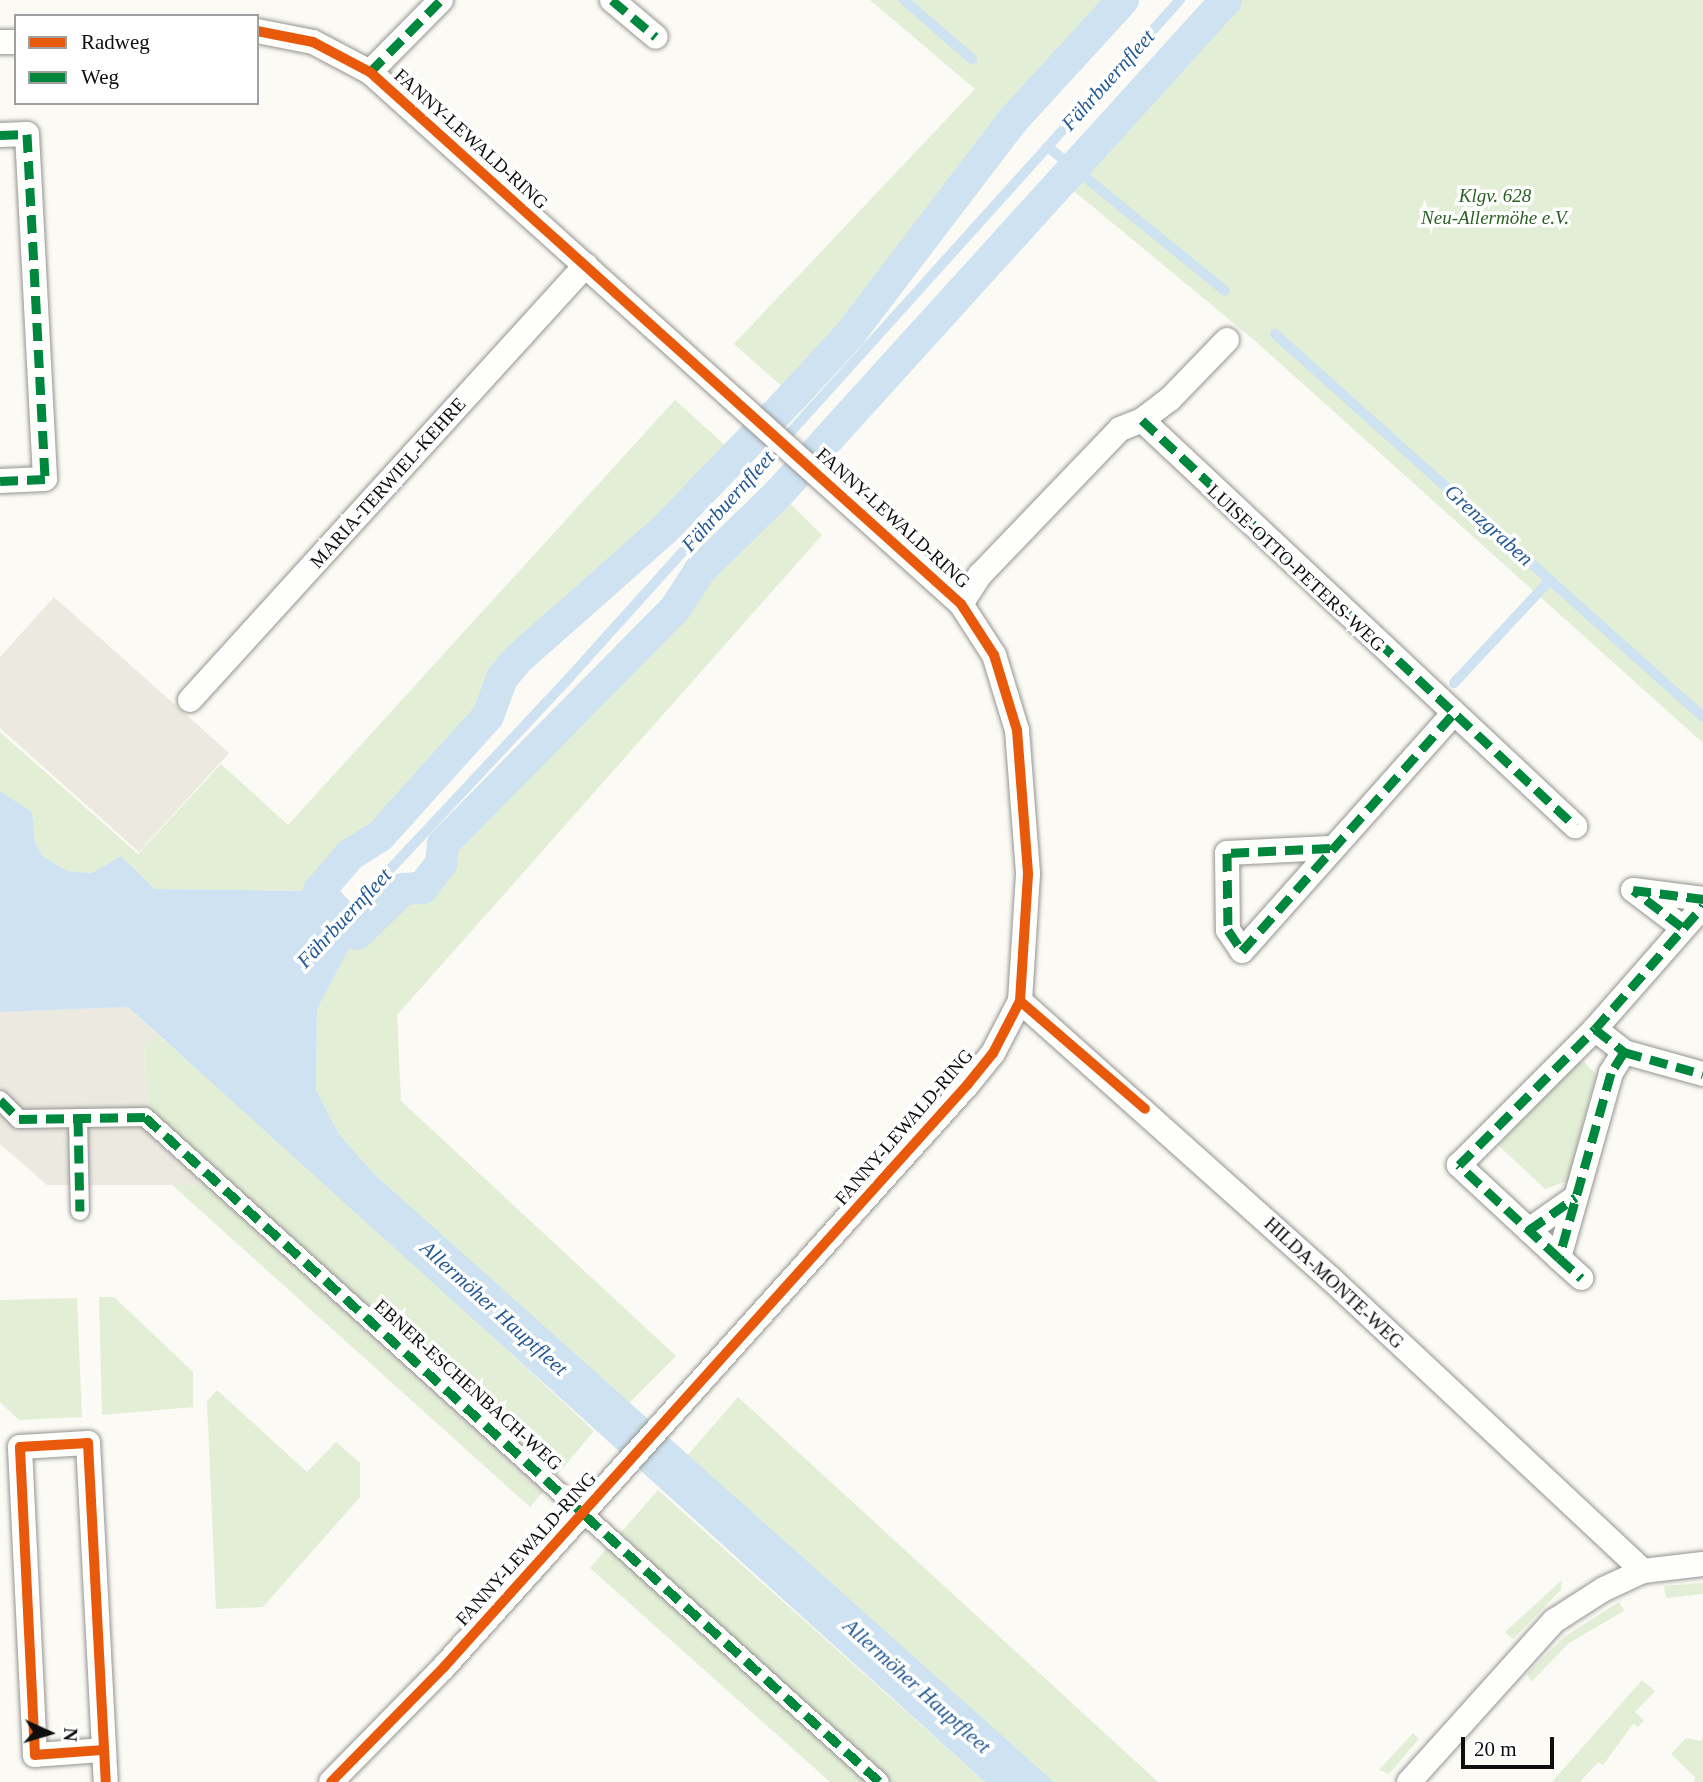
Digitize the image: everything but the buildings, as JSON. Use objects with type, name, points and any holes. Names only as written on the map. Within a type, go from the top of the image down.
[{"type":"street","points":[[370,72],[441,0]]},
{"type":"street","points":[[611,0],[656,37]]},
{"type":"street","name":"FANNY-LEWALD-RING","points":[[259,31],[313,42],[370,72],[961,604],[994,654],[1017,730],[1028,874],[1020,1001],[993,1053],[444,1667],[331,1782]]},
{"type":"street","points":[[0,135],[27,134],[46,479],[0,481]]},
{"type":"street","name":"MARIA-TERWIEL-KEHRE","points":[[190,700],[586,265]]},
{"type":"street","points":[[961,604],[980,575],[1120,429],[1142,421],[1227,340]]},
{"type":"street","name":"LUISE-OTTO-PETERS-WEG","points":[[1142,421],[1452,715],[1575,826]]},
{"type":"street","points":[[1330,849],[1227,853],[1228,930],[1242,951],[1303,879],[1452,715]]},
{"type":"street","points":[[1682,927],[1633,890],[1703,899]]},
{"type":"street","points":[[1581,1278],[1460,1165],[1595,1029],[1703,906]]},
{"type":"street","name":"HILDA-MONTE-WEG","points":[[1020,1001],[1330,1278],[1643,1571]]},
{"type":"street","points":[[1595,1029],[1624,1052],[1703,1074]]},
{"type":"street","points":[[1559,1258],[1611,1073],[1624,1052]]},
{"type":"street","name":"EBNER-ESCHENBACH-WEG","points":[[0,1100],[19,1119],[145,1117],[880,1782]]},
{"type":"street","points":[[78,1118],[80,1211]]},
{"type":"street","points":[[1529,1230],[1576,1197]]},
{"type":"street","points":[[103,1750],[35,1755],[20,1447],[89,1443],[106,1782]]},
{"type":"street","points":[[1409,1782],[1554,1621],[1604,1589],[1643,1571],[1703,1564]]},
{"type":"green space","points":[[870,0],[1123,0],[1013,120],[851,333],[793,396],[734,344],[975,89]]},
{"type":"green space","name":"Klgv. 628 Neu-Allermöhe e.V.","points":[[1226,0],[1703,0],[1703,743],[1254,340],[1063,182]]},
{"type":"green space","points":[[675,400],[736,455],[665,529],[518,659],[502,678],[488,716],[380,836],[350,855],[319,891],[155,889],[121,856],[92,873],[67,871],[44,857],[35,843],[32,812],[0,791],[0,732],[138,854],[221,764],[288,825]]},
{"type":"green space","points":[[779,493],[822,535],[397,1015],[401,1101],[676,1356],[628,1404],[373,1173],[339,1134],[316,1090],[317,1009],[357,934],[403,889],[423,888],[440,864],[443,844],[675,610],[700,570]]},
{"type":"green space","points":[[157,1034],[347,1201],[594,1431],[530,1507],[170,1183],[205,1185],[539,1491],[426,1361],[148,1106],[144,1047]]},
{"type":"green space","points":[[1584,1062],[1596,1074],[1568,1181],[1545,1189],[1498,1145],[1575,1064]]},
{"type":"green space","points":[[99,1297],[114,1297],[193,1372],[193,1407],[102,1415]]},
{"type":"green space","points":[[77,1298],[82,1417],[19,1420],[0,1402],[0,1300]]},
{"type":"green space","points":[[217,1390],[307,1472],[336,1442],[360,1463],[360,1497],[263,1607],[216,1609],[207,1401]]},
{"type":"green space","points":[[738,1397],[1158,1782],[1054,1782],[687,1456]]},
{"type":"green space","points":[[658,1490],[985,1782],[830,1782],[590,1568]]},
{"type":"green space","points":[[1562,1580],[1561,1590],[1513,1639],[1505,1632]]},
{"type":"green space","points":[[1703,1583],[1703,1594],[1666,1598],[1664,1586]]},
{"type":"green space","points":[[1619,1602],[1624,1611],[1569,1643],[1531,1682],[1527,1674],[1564,1637]]},
{"type":"green space","points":[[1642,1680],[1655,1691],[1635,1712],[1644,1720],[1638,1727],[1633,1724],[1603,1765],[1598,1762],[1580,1782],[1552,1782]]},
{"type":"green space","points":[[1413,1733],[1419,1739],[1389,1774],[1379,1770]]},
{"type":"green space","points":[[1703,1735],[1703,1782],[1694,1782],[1695,1777],[1671,1754],[1686,1738],[1701,1741]]},
{"type":"shaded area","points":[[54,597],[229,753],[139,852],[0,728],[0,657]]},
{"type":"shaded area","points":[[128,1007],[157,1034],[144,1047],[148,1106],[553,1477],[539,1492],[205,1185],[47,1185],[0,1144],[0,1012]]},
{"type":"water","name":"Allermöher Hauptfleet","points":[[0,791],[32,812],[35,843],[44,857],[67,871],[92,873],[121,856],[155,889],[319,891],[357,934],[317,1009],[316,1090],[339,1134],[373,1173],[1054,1782],[985,1782],[128,1007],[0,1012]]},
{"type":"waterway","name":"Grenzgraben","points":[[904,0],[972,59]]},
{"type":"waterway","points":[[1123,0],[1013,120],[851,333],[665,529],[518,659],[502,678],[488,716],[380,836],[350,855],[319,891],[357,934],[403,889],[422,888],[441,864],[443,844],[675,609],[700,570],[779,493],[1226,0]]},
{"type":"waterway","name":"Fährbuernfleet","points":[[337,926],[569,678],[1180,0]]},
{"type":"waterway","name":"Grenzgraben","points":[[1048,147],[1225,291]]},
{"type":"waterway","name":"Grenzgraben","points":[[1275,334],[1703,717]]},
{"type":"waterway","points":[[1454,683],[1550,580]]},
{"type":"marked path","points":[[370,72],[441,0]]},
{"type":"marked path","points":[[612,0],[656,37]]},
{"type":"marked path","points":[[0,135],[27,134],[45,479],[0,481]]},
{"type":"marked path","points":[[1142,420],[1575,826]]},
{"type":"marked path","points":[[1330,848],[1227,853],[1228,930],[1242,951],[1452,715]]},
{"type":"marked path","points":[[1682,927],[1633,890],[1703,899]]},
{"type":"marked path","points":[[1595,1029],[1703,906]]},
{"type":"marked path","points":[[1624,1052],[1611,1073],[1559,1258],[1459,1165],[1595,1029],[1624,1052],[1703,1074]]},
{"type":"marked path","points":[[0,1100],[19,1119],[145,1117],[880,1782]]},
{"type":"marked path","points":[[78,1118],[80,1211]]},
{"type":"marked path","points":[[1529,1230],[1576,1197]]},
{"type":"marked path","points":[[1559,1258],[1581,1278]]},
{"type":"cycle path","points":[[259,31],[313,42],[370,72],[961,604],[994,655],[1017,730],[1028,874],[1020,1001],[993,1053],[444,1667],[331,1782]]},
{"type":"cycle path","points":[[1020,1001],[1145,1109]]},
{"type":"cycle path","points":[[103,1750],[35,1755],[20,1447],[88,1443],[106,1782]]}]
